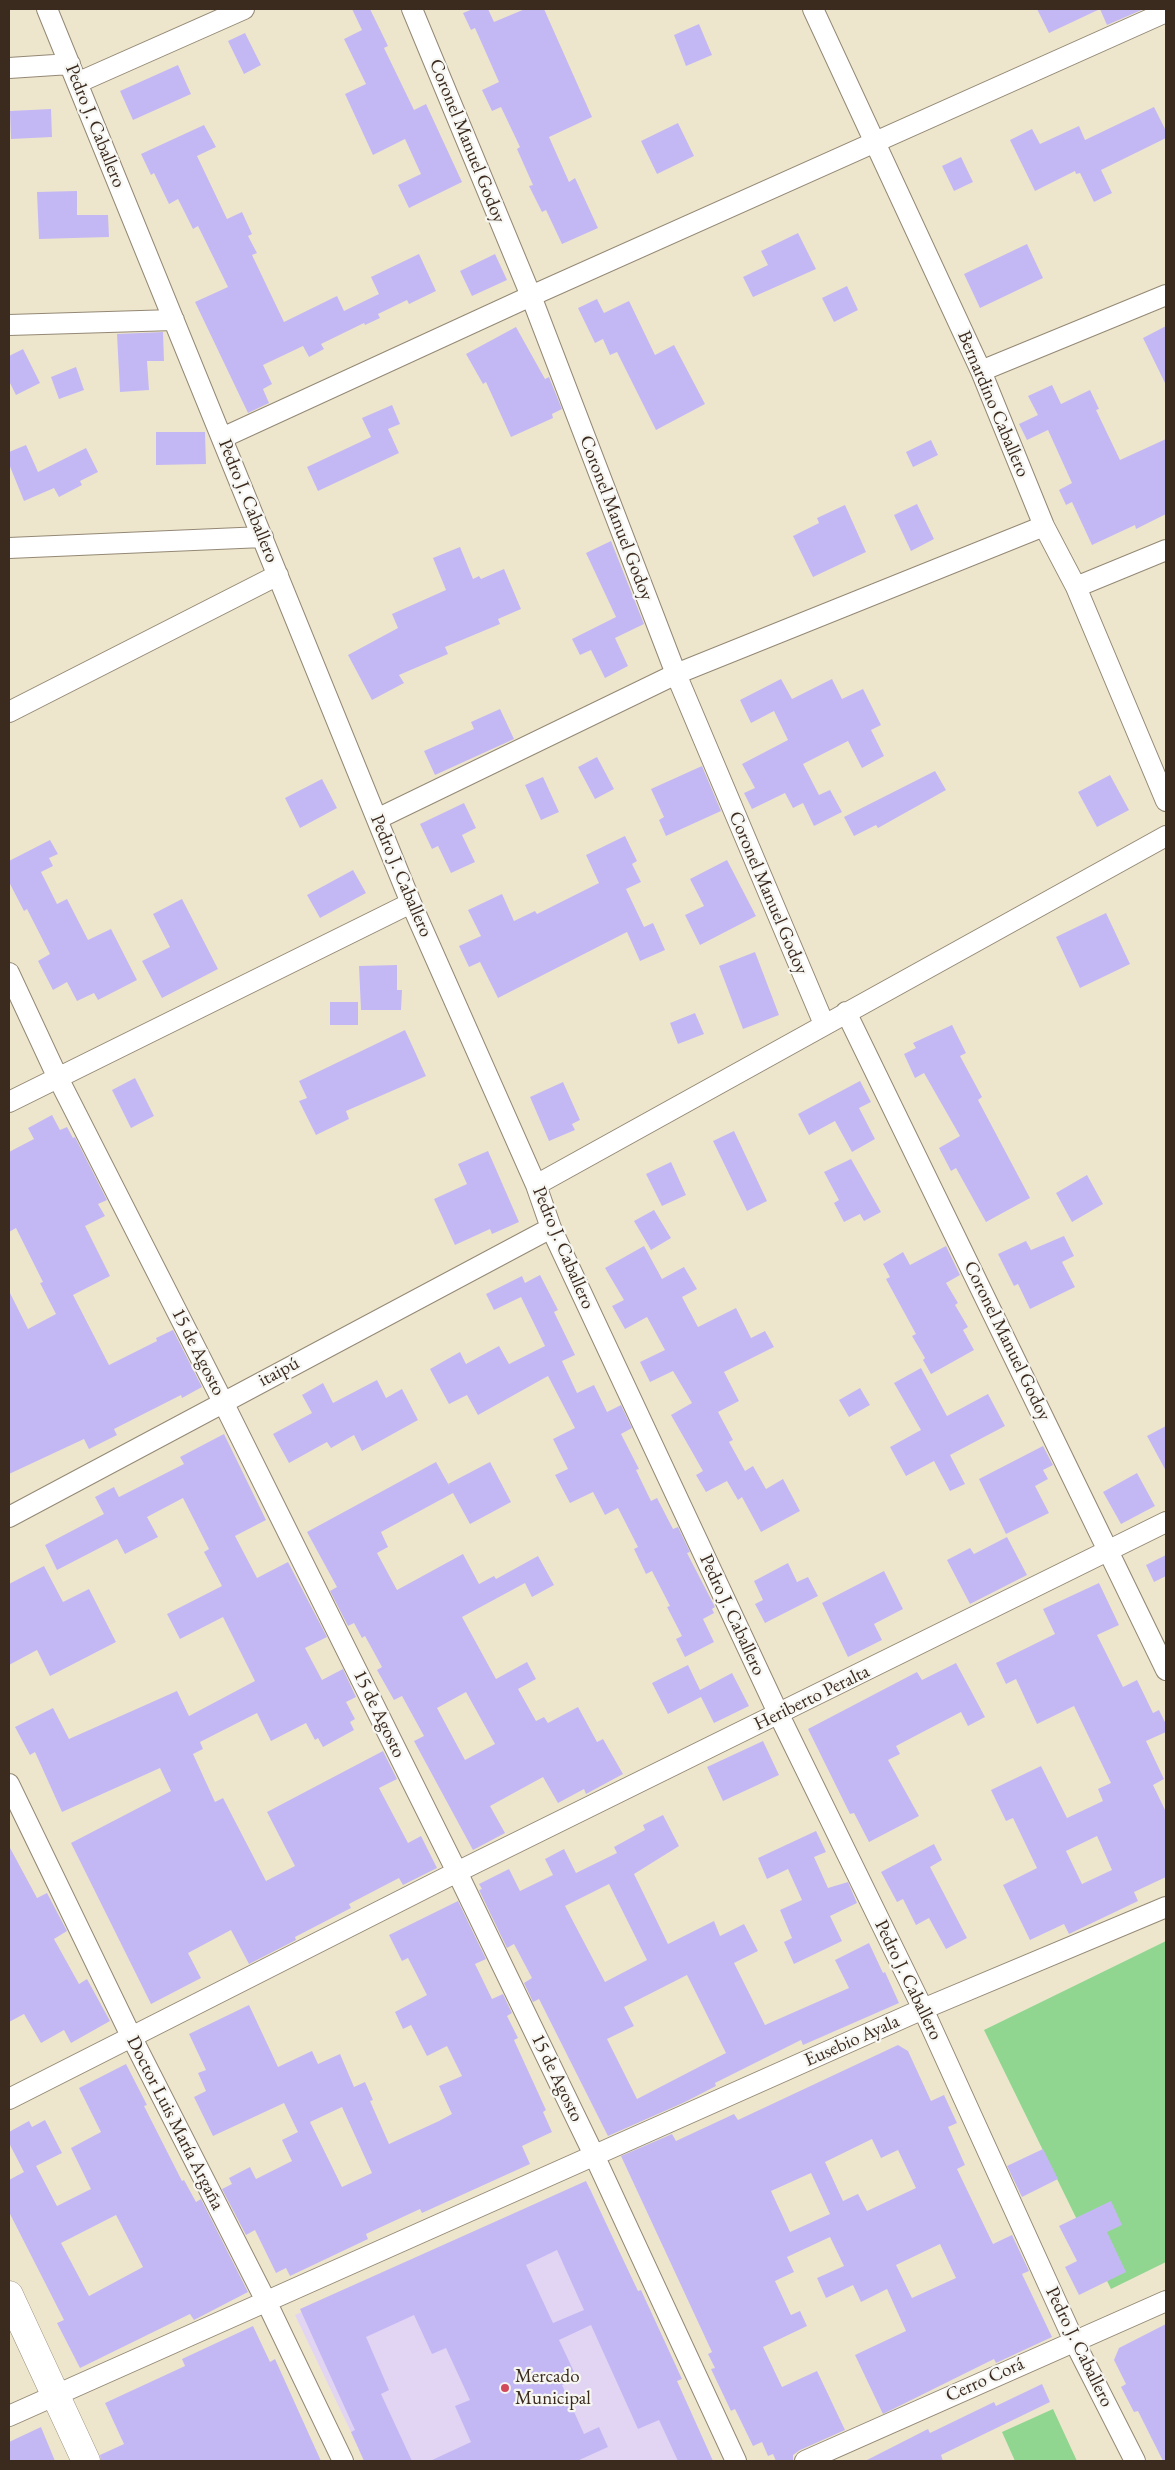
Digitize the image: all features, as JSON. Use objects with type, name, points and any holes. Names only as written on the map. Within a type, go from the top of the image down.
[{"type":"highway","points":[[9,2296],[86,2461]]},
{"type":"street","name":"Pedro J. Caballero","points":[[47,9],[411,903],[536,1185],[550,1228],[779,1715],[923,2009],[1074,2341],[1135,2461]]},
{"type":"street","points":[[9,68],[74,74],[244,9]]},
{"type":"street","name":"Coronel Manuel Godoy","points":[[412,9],[530,296],[676,674],[824,1024]]},
{"type":"street","name":"Bernardino Caballero","points":[[813,9],[981,371],[1044,526],[1076,587],[1166,801]]},
{"type":"street","points":[[222,438],[530,296],[1166,12]]},
{"type":"street","points":[[981,371],[1166,295]]},
{"type":"street","points":[[9,325],[174,320]]},
{"type":"street","points":[[377,820],[676,674],[1044,526]]},
{"type":"street","points":[[9,548],[263,538]]},
{"type":"street","points":[[1076,587],[1166,550]]},
{"type":"street","points":[[9,712],[278,575]]},
{"type":"street","points":[[536,1185],[1166,836]]},
{"type":"street","points":[[9,1102],[57,1076],[411,903]]},
{"type":"street","name":"15 de Agosto","points":[[9,973],[57,1076],[223,1402],[457,1872],[594,2155],[736,2461]]},
{"type":"street","name":"Coronel Manuel Godoy","points":[[846,1012],[1166,1670]]},
{"type":"street","name":"itaipú","points":[[9,1517],[550,1228]]},
{"type":"street","name":"Heriberto Peralta","points":[[9,2099],[457,1872],[779,1715],[1166,1522]]},
{"type":"street","name":"Doctor Luis María Argaña","points":[[9,1784],[131,2036],[266,2301],[343,2461]]},
{"type":"street","name":"Eusebio Ayala","points":[[9,2416],[923,2009],[1166,1908]]},
{"type":"street","name":"Cerro Corá","points":[[805,2461],[1166,2301]]},
{"type":"shaded area","name":"Mercado Municipal","points":[[590,2188],[713,2461],[365,2461],[295,2315]]},
{"type":"green space","points":[[1166,1941],[1166,2262],[1111,2289],[984,2030]]},
{"type":"green space","points":[[1053,2409],[1077,2461],[1015,2461],[1002,2432]]},
{"type":"building","points":[[352,9],[370,9],[388,46],[384,48],[414,110],[426,104],[462,182],[409,208],[398,185],[421,174],[405,139],[373,155],[345,94],[366,84],[344,39],[362,30]]},
{"type":"building","points":[[473,9],[488,9],[494,22],[525,9],[544,9],[592,117],[549,137],[569,182],[575,178],[598,228],[562,244],[546,210],[542,212],[529,186],[533,185],[517,149],[520,147],[501,107],[492,111],[482,90],[499,82],[475,28],[471,30],[463,13]]},
{"type":"building","points":[[1037,9],[1100,9],[1049,33]]},
{"type":"building","points":[[1100,9],[1144,9],[1107,25]]},
{"type":"building","points":[[699,24],[712,55],[686,66],[674,35]]},
{"type":"building","points":[[245,33],[261,65],[244,74],[228,41]]},
{"type":"building","points":[[178,65],[191,94],[133,120],[120,91]]},
{"type":"building","points":[[1154,107],[1166,131],[1166,138],[1101,170],[1112,193],[1094,202],[1080,173],[1076,174],[1075,171],[1035,191],[1010,140],[1032,129],[1040,144],[1079,126],[1085,140]]},
{"type":"building","points":[[51,109],[52,137],[11,139],[10,111]]},
{"type":"building","points":[[678,123],[694,156],[657,174],[641,141]]},
{"type":"building","points":[[204,125],[216,147],[197,156],[227,219],[242,212],[252,234],[248,236],[257,253],[252,255],[284,322],[337,296],[344,311],[379,294],[371,277],[419,254],[436,291],[409,304],[407,300],[378,314],[380,318],[365,325],[364,323],[321,344],[324,349],[309,357],[303,346],[263,365],[272,384],[263,389],[269,403],[248,413],[195,302],[228,287],[198,226],[193,229],[178,199],[169,204],[154,173],[151,175],[141,154]]},
{"type":"building","points":[[961,157],[973,182],[954,191],[942,166]]},
{"type":"building","points":[[77,191],[77,215],[108,215],[109,237],[39,239],[37,192]]},
{"type":"building","points":[[798,233],[816,269],[753,297],[743,277],[768,265],[761,251]]},
{"type":"building","points":[[1027,244],[1043,278],[980,308],[964,274]]},
{"type":"building","points":[[495,254],[507,280],[472,296],[460,271]]},
{"type":"building","points":[[847,286],[858,310],[834,322],[822,298]]},
{"type":"building","points":[[597,299],[604,313],[629,301],[655,355],[674,345],[705,404],[656,430],[617,352],[610,355],[603,339],[595,343],[578,308]]},
{"type":"building","points":[[1166,326],[1166,385],[1143,338]]},
{"type":"building","points":[[516,327],[545,379],[549,377],[562,409],[552,414],[553,418],[511,437],[486,382],[483,384],[466,354]]},
{"type":"building","points":[[163,332],[164,361],[147,361],[149,390],[120,392],[117,334]]},
{"type":"building","points":[[23,349],[40,383],[16,395],[9,381],[9,356]]},
{"type":"building","points":[[76,367],[84,390],[59,399],[51,377]]},
{"type":"building","points":[[1052,385],[1061,404],[1090,390],[1099,409],[1096,410],[1120,460],[1166,439],[1166,514],[1136,529],[1135,525],[1092,545],[1072,502],[1066,505],[1059,490],[1072,483],[1048,430],[1027,440],[1019,424],[1038,415],[1028,396]]},
{"type":"building","points":[[392,405],[400,424],[388,429],[399,453],[318,491],[307,467],[371,437],[362,418]]},
{"type":"building","points":[[156,432],[205,432],[206,464],[156,465]]},
{"type":"building","points":[[931,440],[938,455],[913,467],[906,452]]},
{"type":"building","points":[[26,445],[38,472],[86,448],[98,472],[80,481],[82,485],[59,497],[54,488],[24,501],[9,464],[9,452]]},
{"type":"building","points":[[917,504],[934,539],[911,551],[894,515]]},
{"type":"building","points":[[845,505],[866,552],[813,577],[793,536],[819,523],[817,518]]},
{"type":"building","points":[[611,541],[644,624],[615,638],[628,666],[605,678],[591,650],[580,655],[572,639],[616,617],[586,553]]},
{"type":"building","points":[[460,547],[473,579],[479,576],[481,579],[504,569],[521,609],[498,619],[500,624],[445,647],[448,654],[399,675],[404,683],[372,700],[348,655],[398,628],[392,614],[446,590],[433,558]]},
{"type":"building","points":[[781,679],[792,699],[832,679],[842,699],[863,689],[881,725],[871,730],[884,756],[862,768],[848,741],[803,764],[819,795],[830,790],[842,812],[814,826],[803,803],[793,808],[785,793],[752,809],[744,793],[755,788],[742,764],[788,740],[774,711],[751,723],[740,700]]},
{"type":"building","points":[[500,709],[514,739],[435,775],[424,751],[474,729],[471,722]]},
{"type":"building","points":[[597,757],[614,789],[595,799],[578,767]]},
{"type":"building","points":[[702,766],[721,811],[666,836],[659,820],[664,817],[651,789]]},
{"type":"building","points":[[935,771],[946,790],[878,828],[876,825],[854,836],[844,817]]},
{"type":"building","points":[[1110,775],[1129,810],[1097,827],[1078,792]]},
{"type":"building","points":[[543,777],[559,812],[541,820],[525,785]]},
{"type":"building","points":[[322,779],[337,808],[300,828],[285,798]]},
{"type":"building","points":[[464,803],[476,828],[462,835],[475,862],[451,873],[438,846],[432,849],[420,824]]},
{"type":"building","points":[[625,836],[637,861],[632,864],[641,882],[626,889],[644,927],[653,923],[665,950],[640,961],[627,932],[498,998],[480,962],[469,967],[459,946],[481,936],[468,910],[502,894],[514,921],[535,911],[537,914],[599,883],[586,855]]},
{"type":"building","points":[[50,840],[58,854],[49,858],[53,866],[41,872],[57,904],[67,899],[88,940],[111,929],[137,980],[98,1000],[94,993],[77,1001],[67,982],[53,990],[38,961],[50,954],[27,909],[24,911],[9,882],[9,861]]},
{"type":"building","points":[[727,860],[756,916],[700,945],[685,915],[704,906],[690,879]]},
{"type":"building","points":[[353,870],[366,893],[320,918],[307,895]]},
{"type":"building","points":[[182,899],[218,969],[162,998],[142,961],[170,947],[153,914]]},
{"type":"building","points":[[1106,913],[1130,964],[1080,988],[1056,937]]},
{"type":"building","points":[[755,952],[779,1015],[743,1029],[719,966]]},
{"type":"building","points":[[397,965],[397,990],[402,990],[401,1010],[361,1010],[359,966]]},
{"type":"building","points":[[330,1002],[358,1002],[358,1025],[330,1025]]},
{"type":"building","points":[[695,1013],[704,1034],[678,1044],[670,1023]]},
{"type":"building","points":[[952,1025],[966,1053],[960,1056],[982,1097],[978,1100],[1030,1198],[986,1222],[956,1168],[951,1171],[939,1148],[960,1136],[924,1073],[915,1078],[904,1054],[916,1048],[913,1043]]},
{"type":"building","points":[[405,1030],[426,1076],[346,1111],[349,1119],[316,1135],[299,1101],[307,1098],[299,1081]]},
{"type":"building","points":[[135,1078],[154,1116],[131,1128],[112,1090]]},
{"type":"building","points":[[860,1081],[871,1102],[859,1108],[875,1139],[852,1152],[835,1121],[809,1135],[798,1114]]},
{"type":"building","points":[[563,1082],[580,1120],[572,1124],[575,1130],[549,1141],[530,1097]]},
{"type":"building","points":[[52,1115],[60,1130],[67,1127],[73,1138],[75,1137],[107,1200],[98,1204],[105,1216],[85,1226],[110,1276],[73,1295],[109,1365],[157,1341],[156,1338],[173,1330],[202,1387],[182,1398],[181,1395],[114,1429],[117,1435],[89,1449],[84,1439],[9,1474],[9,1291],[28,1329],[56,1314],[40,1283],[43,1282],[16,1228],[9,1232],[9,1152],[34,1139],[28,1128]]},
{"type":"building","points":[[734,1131],[767,1201],[747,1211],[713,1141]]},
{"type":"building","points":[[488,1151],[519,1222],[492,1234],[490,1229],[455,1245],[434,1199],[467,1184],[458,1164]]},
{"type":"building","points":[[851,1159],[881,1212],[864,1221],[860,1214],[844,1222],[834,1203],[839,1200],[824,1172]]},
{"type":"building","points":[[671,1162],[686,1195],[662,1206],[646,1174]]},
{"type":"building","points":[[1087,1175],[1103,1204],[1072,1222],[1056,1193]]},
{"type":"building","points":[[654,1210],[671,1238],[651,1250],[634,1221]]},
{"type":"building","points":[[1064,1236],[1074,1256],[1062,1262],[1075,1287],[1030,1309],[1018,1284],[1014,1286],[998,1254],[1026,1241],[1031,1250]]},
{"type":"building","points":[[644,1246],[662,1279],[684,1267],[697,1289],[682,1297],[698,1327],[736,1308],[751,1338],[765,1331],[774,1347],[724,1372],[739,1401],[718,1412],[733,1440],[729,1442],[745,1471],[753,1466],[766,1489],[783,1479],[800,1511],[761,1532],[742,1497],[738,1500],[727,1481],[706,1492],[696,1475],[703,1471],[671,1415],[692,1403],[673,1371],[650,1382],[640,1362],[665,1350],[647,1317],[625,1329],[612,1306],[624,1300],[605,1268]]},
{"type":"building","points":[[946,1246],[960,1275],[946,1283],[958,1303],[955,1305],[968,1327],[963,1330],[974,1350],[931,1374],[923,1360],[925,1358],[912,1336],[916,1334],[886,1279],[890,1277],[883,1264],[903,1252],[910,1265]]},
{"type":"building","points":[[540,1275],[558,1310],[554,1312],[575,1355],[562,1361],[577,1393],[594,1385],[607,1412],[621,1405],[632,1428],[621,1434],[639,1469],[636,1470],[651,1501],[657,1498],[673,1529],[678,1527],[690,1552],[687,1553],[715,1607],[712,1609],[714,1613],[703,1619],[714,1642],[685,1657],[676,1639],[682,1636],[667,1607],[670,1606],[652,1571],[646,1574],[634,1549],[638,1547],[618,1508],[605,1515],[593,1492],[570,1503],[555,1475],[568,1469],[553,1439],[575,1428],[548,1376],[478,1415],[467,1395],[449,1404],[430,1369],[460,1352],[466,1364],[499,1346],[509,1364],[545,1346],[521,1297],[494,1310],[486,1294],[522,1276],[525,1283]]},
{"type":"building","points":[[921,1368],[947,1416],[988,1394],[1005,1426],[950,1455],[965,1484],[950,1491],[934,1461],[906,1476],[890,1447],[921,1430],[894,1383]]},
{"type":"building","points":[[377,1380],[386,1398],[402,1389],[418,1420],[362,1451],[354,1435],[331,1448],[327,1442],[289,1463],[273,1434],[312,1413],[302,1395],[323,1383],[333,1403]]},
{"type":"building","points":[[860,1388],[870,1405],[849,1417],[839,1400]]},
{"type":"building","points":[[1166,1426],[1166,1471],[1147,1436]]},
{"type":"building","points":[[224,1434],[266,1520],[235,1536],[257,1578],[288,1562],[327,1637],[305,1648],[322,1680],[343,1669],[356,1697],[346,1702],[355,1719],[350,1722],[354,1730],[323,1747],[318,1738],[315,1740],[306,1723],[271,1741],[257,1713],[200,1742],[203,1749],[193,1754],[215,1802],[223,1798],[266,1881],[295,1866],[267,1812],[383,1751],[397,1779],[379,1788],[408,1843],[421,1836],[437,1868],[403,1885],[399,1878],[349,1904],[351,1908],[295,1937],[296,1940],[249,1964],[231,1930],[188,1953],[201,1978],[151,2004],[71,1843],[171,1791],[160,1768],[62,1812],[35,1752],[30,1755],[15,1727],[53,1708],[69,1739],[177,1691],[189,1716],[255,1681],[223,1617],[180,1639],[167,1614],[222,1586],[204,1552],[209,1549],[183,1498],[147,1517],[158,1537],[125,1554],[117,1539],[57,1570],[45,1545],[104,1514],[95,1497],[114,1487],[119,1497],[184,1464],[180,1457]]},
{"type":"building","points":[[1043,1446],[1053,1465],[1043,1470],[1048,1479],[1035,1486],[1049,1513],[1006,1534],[979,1479]]},
{"type":"building","points":[[436,1462],[448,1484],[490,1462],[511,1502],[470,1524],[453,1493],[381,1532],[388,1547],[377,1553],[397,1590],[463,1554],[479,1584],[494,1576],[496,1579],[538,1556],[554,1585],[532,1597],[525,1583],[462,1617],[496,1679],[527,1662],[536,1679],[518,1689],[536,1721],[544,1717],[548,1723],[578,1707],[597,1742],[603,1739],[623,1774],[586,1794],[584,1789],[558,1803],[543,1777],[490,1806],[505,1833],[473,1850],[414,1741],[424,1736],[402,1696],[394,1700],[377,1670],[382,1667],[365,1636],[362,1638],[354,1623],[348,1626],[330,1591],[337,1587],[307,1532]],"holes":[[[466,1692],[495,1744],[465,1760],[437,1708]]]},
{"type":"building","points":[[1137,1473],[1155,1506],[1121,1524],[1103,1492]]},
{"type":"building","points":[[1007,1537],[1027,1575],[970,1604],[947,1560],[970,1548],[974,1554]]},
{"type":"building","points":[[1166,1555],[1166,1576],[1154,1582],[1146,1565]]},
{"type":"building","points":[[788,1563],[797,1582],[808,1577],[818,1596],[765,1623],[755,1604],[763,1600],[754,1581]]},
{"type":"building","points":[[44,1566],[63,1602],[89,1589],[116,1642],[50,1676],[37,1650],[9,1665],[9,1584]]},
{"type":"building","points":[[884,1571],[903,1609],[874,1624],[882,1640],[848,1657],[822,1603]]},
{"type":"building","points":[[1099,1583],[1119,1625],[1097,1635],[1123,1687],[1137,1680],[1153,1713],[1159,1710],[1166,1724],[1166,1732],[1146,1741],[1164,1779],[1153,1785],[1166,1812],[1166,1877],[1134,1892],[1138,1901],[1069,1934],[1064,1924],[1030,1940],[1003,1885],[1037,1868],[1013,1818],[1006,1821],[991,1790],[1041,1766],[1067,1818],[1103,1801],[1098,1789],[1111,1783],[1074,1706],[1037,1724],[1016,1679],[1006,1684],[996,1663],[1055,1634],[1043,1609]],"holes":[[[1097,1836],[1112,1870],[1082,1884],[1066,1851]]]},
{"type":"building","points":[[956,1663],[985,1717],[968,1726],[961,1712],[896,1746],[900,1754],[888,1760],[919,1816],[869,1842],[854,1813],[850,1814],[808,1729],[917,1672],[922,1680]]},
{"type":"building","points":[[688,1665],[700,1690],[732,1673],[749,1706],[714,1723],[701,1697],[668,1714],[652,1683]]},
{"type":"building","points":[[763,1741],[779,1775],[723,1801],[707,1767]]},
{"type":"building","points":[[663,1815],[679,1846],[634,1874],[668,1944],[714,1921],[720,1936],[744,1924],[758,1951],[734,1963],[765,2025],[849,1988],[835,1960],[869,1943],[899,2003],[803,2045],[801,2040],[715,2083],[716,2086],[685,2102],[608,2136],[539,1999],[533,2002],[524,1983],[532,1978],[514,1944],[507,1948],[479,1890],[482,1889],[479,1884],[509,1869],[520,1891],[553,1875],[545,1859],[564,1849],[576,1873],[617,1853],[614,1847],[645,1830],[643,1825]],"holes":[[[609,1884],[647,1960],[605,1982],[565,1906]],[[687,1975],[726,2053],[637,2099],[607,2039],[634,2026],[624,2007]]]},
{"type":"building","points":[[816,1831],[826,1852],[814,1857],[828,1888],[848,1882],[857,1903],[830,1916],[842,1941],[794,1964],[784,1942],[792,1938],[780,1910],[802,1900],[788,1869],[767,1879],[758,1858]]},
{"type":"building","points":[[934,1844],[942,1860],[930,1867],[967,1938],[946,1949],[929,1918],[916,1925],[903,1899],[897,1902],[881,1872]]},
{"type":"building","points":[[9,1846],[37,1898],[47,1893],[67,1931],[54,1939],[79,1984],[87,1979],[110,2021],[71,2043],[64,2030],[41,2043],[24,2014],[9,2022]]},
{"type":"building","points":[[458,1901],[486,1959],[475,1964],[492,1999],[503,1994],[512,2013],[507,2016],[518,2038],[514,2040],[546,2110],[543,2112],[552,2132],[522,2146],[530,2164],[422,2213],[420,2209],[366,2234],[368,2239],[290,2276],[286,2268],[276,2273],[255,2230],[246,2235],[222,2189],[232,2184],[229,2178],[250,2167],[256,2179],[292,2161],[282,2140],[298,2132],[284,2103],[213,2136],[194,2097],[206,2091],[198,2073],[206,2070],[189,2034],[249,2005],[278,2067],[312,2051],[318,2064],[340,2054],[354,2087],[365,2082],[373,2100],[370,2101],[389,2144],[439,2121],[452,2114],[439,2086],[462,2076],[447,2046],[427,2056],[411,2025],[403,2029],[395,2012],[427,1995],[408,1958],[402,1961],[389,1935]],"holes":[[[342,2107],[372,2173],[342,2187],[310,2122]]]},
{"type":"building","points":[[898,2045],[908,2051],[931,2101],[944,2095],[957,2123],[948,2127],[965,2165],[957,2169],[993,2244],[1012,2235],[1029,2271],[1022,2274],[1052,2337],[996,2363],[994,2359],[883,2414],[855,2355],[906,2331],[887,2289],[861,2302],[853,2285],[826,2298],[817,2278],[844,2266],[830,2237],[787,2257],[794,2272],[775,2281],[791,2315],[800,2311],[807,2326],[763,2347],[782,2387],[817,2371],[845,2430],[800,2450],[793,2455],[793,2461],[776,2461],[773,2454],[768,2456],[762,2442],[753,2446],[735,2409],[731,2411],[711,2369],[715,2368],[708,2354],[712,2352],[621,2156],[672,2134],[676,2141],[734,2114],[738,2120]],"holes":[[[872,2139],[881,2158],[898,2150],[916,2188],[867,2211],[858,2194],[843,2201],[825,2162]],[[811,2173],[830,2214],[790,2232],[771,2191]],[[940,2244],[956,2278],[912,2298],[896,2265]]]},
{"type":"building","points":[[126,2064],[147,2105],[144,2106],[182,2181],[184,2180],[196,2202],[201,2199],[248,2292],[194,2320],[190,2314],[80,2368],[57,2323],[64,2320],[9,2212],[9,2180],[24,2172],[9,2143],[9,2132],[29,2121],[32,2127],[45,2120],[62,2153],[36,2166],[57,2206],[91,2189],[71,2148],[101,2132],[79,2088]],"holes":[[[116,2215],[143,2267],[89,2296],[61,2243]]]},
{"type":"building","points":[[1043,2149],[1058,2179],[1022,2197],[1007,2166]]},
{"type":"building","name":"Mercado Municipal","points":[[586,2181],[638,2291],[641,2290],[682,2379],[677,2381],[713,2461],[678,2461],[659,2420],[638,2429],[591,2325],[559,2340],[577,2378],[562,2385],[584,2434],[599,2427],[608,2447],[577,2461],[430,2461],[471,2442],[455,2406],[470,2400],[446,2348],[432,2354],[414,2315],[366,2337],[389,2390],[381,2394],[412,2461],[364,2461],[351,2432],[355,2430],[300,2309]],"holes":[[[557,2250],[584,2310],[553,2323],[526,2265]]]},
{"type":"building","points":[[1111,2201],[1122,2225],[1107,2232],[1126,2272],[1079,2295],[1065,2267],[1077,2261],[1059,2226]]},
{"type":"building","points":[[1166,2324],[1166,2461],[1163,2461],[1138,2411],[1134,2412],[1121,2387],[1126,2384],[1114,2360],[1119,2348]]},
{"type":"building","points":[[253,2326],[270,2362],[275,2359],[321,2461],[101,2461],[100,2455],[124,2444],[105,2403],[185,2366],[182,2359]]},
{"type":"building","points":[[1042,2384],[1050,2402],[941,2455],[943,2461],[865,2461],[928,2429],[930,2433],[994,2402],[996,2406]]},
{"type":"building","points":[[41,2427],[55,2461],[9,2461],[9,2442]]},
{"type":"place","name":"Mercado Municipal","points":[[505,2388]]}]
